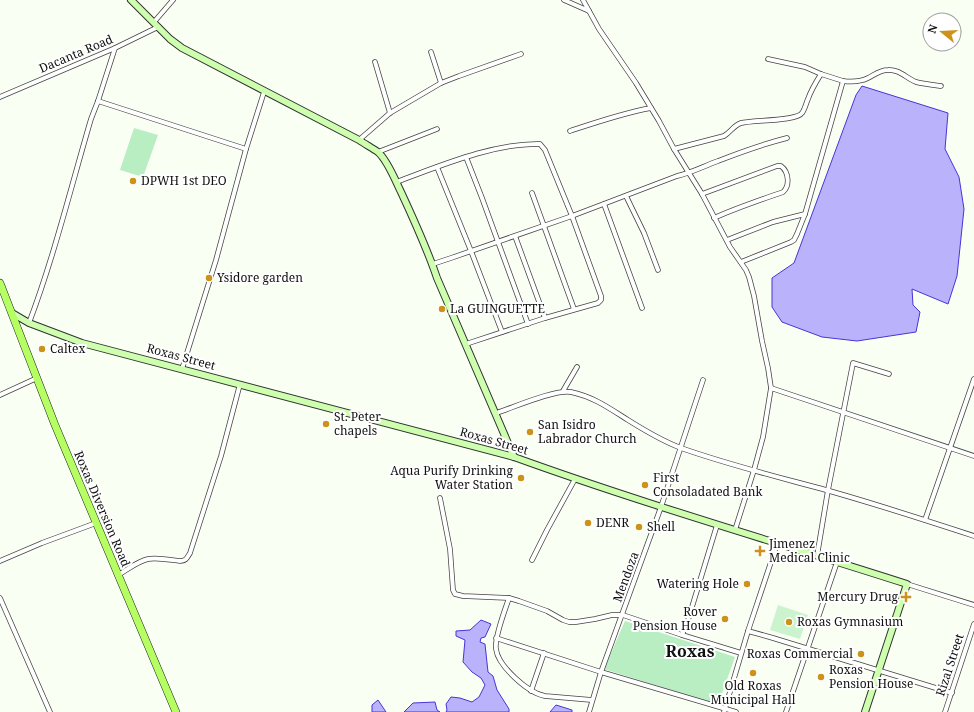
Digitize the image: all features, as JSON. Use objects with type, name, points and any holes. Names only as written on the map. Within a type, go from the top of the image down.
[{"type":"main road","points":[[131,0],[170,39],[182,48],[264,92],[359,140],[378,152],[386,163],[416,223],[433,264],[437,278],[514,457]]},
{"type":"main road","name":"Roxas Diversion Road","points":[[0,283],[55,425],[176,712]]},
{"type":"main road","name":"Roxas Street","points":[[12,313],[29,323],[82,343],[514,457],[661,507],[908,584]]},
{"type":"main road","points":[[865,712],[908,584]]},
{"type":"street","points":[[156,25],[173,0]]},
{"type":"street","points":[[564,0],[589,11]]},
{"type":"street","points":[[583,0],[599,29],[636,84],[674,149],[690,173],[714,218],[749,277],[754,296],[771,388],[763,437],[735,530]]},
{"type":"street","name":"Dacanta Road","points":[[0,97],[115,48],[156,25]]},
{"type":"street","points":[[29,323],[48,268],[91,118],[115,48]]},
{"type":"street","points":[[431,52],[441,83]]},
{"type":"street","points":[[359,140],[390,114],[441,83],[521,54]]},
{"type":"street","points":[[768,58],[805,68],[843,81],[854,82],[866,79],[885,70],[890,70],[901,73],[916,82],[941,86]]},
{"type":"street","points":[[375,62],[390,114]]},
{"type":"street","points":[[674,149],[720,137],[742,123],[788,118],[800,115],[821,74]]},
{"type":"street","points":[[741,262],[792,242],[798,234],[843,81]]},
{"type":"street","points":[[182,369],[216,260],[246,149],[264,92]]},
{"type":"street","points":[[98,101],[246,149]]},
{"type":"street","points":[[570,131],[614,116],[651,108]]},
{"type":"street","points":[[378,152],[437,129]]},
{"type":"street","points":[[433,264],[572,216],[767,143],[787,138]]},
{"type":"street","points":[[396,182],[478,153],[510,146],[540,144],[545,150],[572,216],[602,298],[598,303],[545,318],[466,344]]},
{"type":"street","points":[[466,157],[528,324]]},
{"type":"street","points":[[702,194],[777,166],[781,166],[786,170],[788,183],[786,190],[714,218]]},
{"type":"street","points":[[437,167],[502,332]]},
{"type":"street","points":[[532,193],[574,309]]},
{"type":"street","points":[[626,196],[644,233],[658,270]]},
{"type":"street","points":[[604,204],[642,308]]},
{"type":"street","points":[[727,240],[773,222],[805,214]]},
{"type":"street","points":[[515,236],[545,318]]},
{"type":"street","points":[[817,556],[828,490],[853,363],[889,374]]},
{"type":"street","points":[[563,392],[577,367]]},
{"type":"street","points":[[0,395],[37,378]]},
{"type":"street","points":[[925,520],[974,379]]},
{"type":"street","name":"Mendoza","points":[[589,712],[601,672],[661,507],[703,380]]},
{"type":"street","points":[[118,576],[147,559],[152,558],[184,561],[187,558],[190,553],[222,456],[240,384]]},
{"type":"street","points":[[771,388],[974,456]]},
{"type":"street","points":[[496,413],[545,396],[563,392],[586,396],[608,406],[658,437],[680,447],[754,470],[828,490],[974,536]]},
{"type":"street","points":[[532,560],[575,479]]},
{"type":"street","points":[[440,498],[450,549],[453,590],[455,594],[463,596],[509,598],[547,611],[569,622],[595,619],[612,615],[623,615],[741,653]]},
{"type":"street","points":[[0,561],[42,542],[96,523]]},
{"type":"street","points":[[682,635],[717,525]]},
{"type":"street","points":[[724,710],[777,544]]},
{"type":"street","points":[[786,712],[837,562]]},
{"type":"street","points":[[908,584],[974,605]]},
{"type":"street","points":[[0,598],[50,712]]},
{"type":"street","points":[[509,598],[496,638],[495,648],[503,664],[511,674],[531,691],[542,696],[592,700]]},
{"type":"street","name":"Rizal Street","points":[[945,712],[974,624]]},
{"type":"street","points":[[748,631],[952,694]]},
{"type":"street","points":[[496,638],[724,710],[736,712]]},
{"type":"street","points":[[531,691],[544,653]]},
{"type":"green space","points":[[134,128],[158,135],[143,177],[120,170]]},
{"type":"green space","name":"Roxas Gymnasium","points":[[778,605],[808,615],[800,639],[770,630]]},
{"type":"green space","points":[[625,621],[735,657],[718,705],[604,669]]},
{"type":"shaded area","points":[[862,86],[948,113],[945,149],[959,177],[964,209],[957,276],[948,304],[912,289],[913,305],[920,312],[916,332],[857,341],[822,337],[782,322],[772,307],[772,278],[794,263],[856,95]]},
{"type":"shaded area","points":[[481,620],[491,624],[485,637],[481,638],[480,642],[485,644],[488,672],[493,676],[497,690],[509,709],[509,712],[446,712],[446,704],[451,697],[472,702],[479,697],[485,685],[481,678],[472,672],[463,662],[465,640],[456,636],[456,631],[470,630]]},
{"type":"shaded area","points":[[378,700],[386,712],[372,712],[372,705]]},
{"type":"shaded area","points":[[435,702],[437,710],[440,712],[404,712],[413,703]]},
{"type":"shaded area","points":[[556,705],[572,710],[572,712],[550,712]]},
{"type":"place","name":"DPWH 1st DEO","points":[[133,181]]},
{"type":"place","name":"Ysidore garden","points":[[209,278]]},
{"type":"place","name":"La GUINGUETTE","points":[[442,309]]},
{"type":"place","name":"Caltex","points":[[42,349]]},
{"type":"place","name":"St. Peter chapels","points":[[326,424]]},
{"type":"place","name":"San Isidro Labrador Church","points":[[530,432]]},
{"type":"place","name":"Aqua Purify Drinking Water Station","points":[[521,478]]},
{"type":"place","name":"First Consoladated Bank","points":[[645,485]]},
{"type":"place","name":"DENR","points":[[588,523]]},
{"type":"place","name":"Shell","points":[[639,527]]},
{"type":"place","name":"Jimenez Medical Clinic","points":[[760,551]]},
{"type":"place","name":"Watering Hole","points":[[747,584]]},
{"type":"place","name":"Mercury Drug","points":[[906,597]]},
{"type":"place","name":"Rover Pension House","points":[[725,619]]},
{"type":"place","name":"Roxas Gymnasium","points":[[789,622]]},
{"type":"place","name":"Roxas Commercial","points":[[861,654]]},
{"type":"place","name":"Old Roxas Municipal Hall","points":[[753,673]]},
{"type":"place","name":"Roxas Pension House","points":[[821,677]]},
{"type":"district","name":"Roxas","points":[[690,651]]}]
